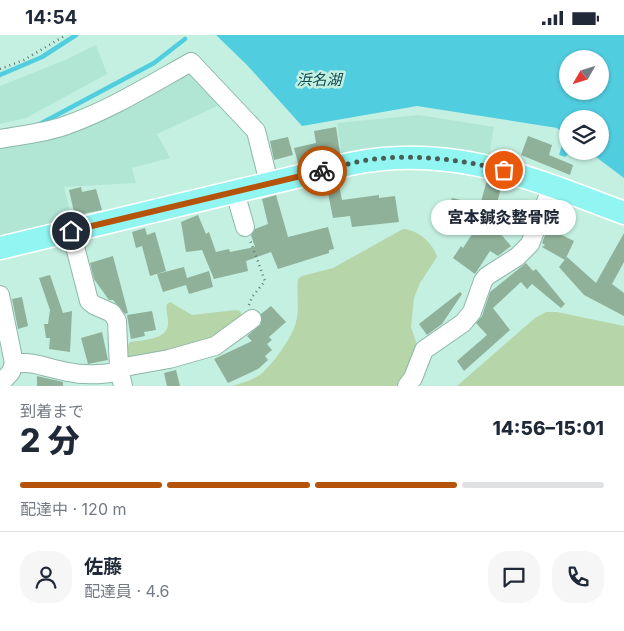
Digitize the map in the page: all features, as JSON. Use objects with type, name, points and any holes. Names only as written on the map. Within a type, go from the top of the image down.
[{"type":"main road","points":[[0,248],[372,159],[416,157],[483,165],[526,176],[624,213]]},
{"type":"street","points":[[0,139],[62,127],[106,102],[191,62],[256,131],[270,183]]},
{"type":"street","points":[[407,386],[413,378],[424,350],[458,327],[472,312],[482,281],[517,257],[530,244],[552,186]]},
{"type":"street","points":[[235,192],[245,227]]},
{"type":"street","points":[[71,231],[89,301],[112,313],[117,321],[120,375]]},
{"type":"street","points":[[0,295],[14,363],[11,372],[0,384]]},
{"type":"street","points":[[14,363],[40,364],[83,375],[120,375],[153,362],[216,346],[252,319]]},
{"type":"path","points":[[0,69],[32,56],[66,35]]},
{"type":"path","points":[[245,227],[265,281],[252,297],[247,313],[252,319]]},
{"type":"shaded area","points":[[96,45],[107,74],[26,118],[0,124],[0,86],[65,60]]},
{"type":"shaded area","points":[[186,69],[224,103],[157,134],[170,158],[132,168],[136,183],[64,187],[72,220],[0,237],[0,143]]},
{"type":"shaded area","points":[[419,115],[494,127],[489,155],[417,146],[370,149],[342,155],[337,123]]},
{"type":"shaded area","points":[[403,229],[419,234],[429,242],[437,257],[420,283],[414,298],[411,327],[417,351],[399,386],[232,386],[251,380],[261,374],[286,343],[294,328],[297,317],[298,279],[302,276],[333,268]]},
{"type":"shaded area","points":[[170,302],[192,315],[236,310],[240,311],[243,319],[219,339],[128,359],[127,347],[130,342],[153,338],[163,334],[166,330],[168,325],[167,304]]},
{"type":"shaded area","points":[[546,312],[557,312],[624,326],[624,386],[457,386],[535,318]]},
{"type":"water","name":"浜名湖","points":[[216,35],[624,35],[624,178],[600,160],[609,160],[609,110],[559,110],[559,130],[417,106],[302,126],[247,65]]},
{"type":"building","points":[[336,127],[340,153],[298,163],[294,148],[316,143],[314,131]]},
{"type":"building","points":[[528,136],[552,145],[549,155],[573,165],[570,175],[521,155]]},
{"type":"building","points":[[288,137],[293,155],[274,160],[270,141]]},
{"type":"building","points":[[338,180],[342,200],[379,195],[379,198],[395,196],[399,222],[352,227],[350,216],[333,218],[326,183]]},
{"type":"building","points":[[487,180],[502,184],[493,219],[484,215],[511,246],[498,256],[490,251],[475,274],[453,258],[461,246],[463,248],[482,219],[448,211],[452,198],[474,203],[479,209]]},
{"type":"building","points":[[81,187],[82,192],[96,189],[102,210],[78,215],[77,211],[74,212],[69,190]]},
{"type":"building","points":[[276,195],[288,237],[328,227],[334,249],[329,250],[329,253],[278,269],[271,252],[246,261],[248,271],[214,279],[202,250],[186,252],[181,222],[198,215],[206,234],[209,232],[216,252],[229,249],[230,252],[255,247],[251,235],[255,229],[268,224],[262,199]]},
{"type":"building","points":[[550,222],[563,229],[560,234],[574,241],[565,260],[542,247],[545,245],[542,243]]},
{"type":"building","points":[[145,228],[147,235],[155,232],[166,271],[150,276],[142,246],[136,248],[132,232]]},
{"type":"building","points":[[624,233],[624,262],[612,284],[624,293],[624,316],[584,295],[559,267],[567,257],[596,283]]},
{"type":"building","points":[[113,256],[128,313],[125,314],[113,300],[109,300],[94,279],[90,263]]},
{"type":"building","points":[[526,263],[533,271],[536,269],[565,304],[561,308],[532,284],[527,289],[521,282],[493,308],[510,330],[464,371],[457,361],[487,335],[476,323],[482,316],[490,292]]},
{"type":"building","points":[[184,267],[187,278],[209,271],[213,287],[189,294],[186,285],[163,292],[157,274]]},
{"type":"building","points":[[50,275],[63,313],[72,311],[70,352],[49,349],[50,338],[46,338],[44,324],[48,324],[50,310],[39,278]]},
{"type":"building","points":[[460,292],[462,294],[442,324],[427,335],[419,324]]},
{"type":"building","points":[[22,297],[28,326],[18,329],[12,299]]},
{"type":"building","points":[[271,306],[286,322],[269,337],[272,340],[267,344],[272,350],[265,356],[268,360],[258,369],[228,383],[214,359],[252,341],[247,336],[261,324],[261,314]]},
{"type":"building","points":[[152,311],[156,330],[144,332],[145,336],[131,339],[127,315]]},
{"type":"building","points":[[102,332],[108,360],[88,364],[81,338]]},
{"type":"building","points":[[176,370],[180,386],[167,386],[164,373]]},
{"type":"building","points":[[37,376],[63,382],[63,386],[37,386]]},
{"type":"waterway","points":[[0,75],[42,57],[76,35]]},
{"type":"waterway","points":[[38,125],[154,63],[185,39]]},
{"type":"way so far","points":[[322,171],[372,159],[394,157],[461,161],[504,170]]},
{"type":"place","name":"宮本鍼灸整骨院","points":[[504,170]]},
{"type":"route","points":[[71,231],[322,171]]}]
